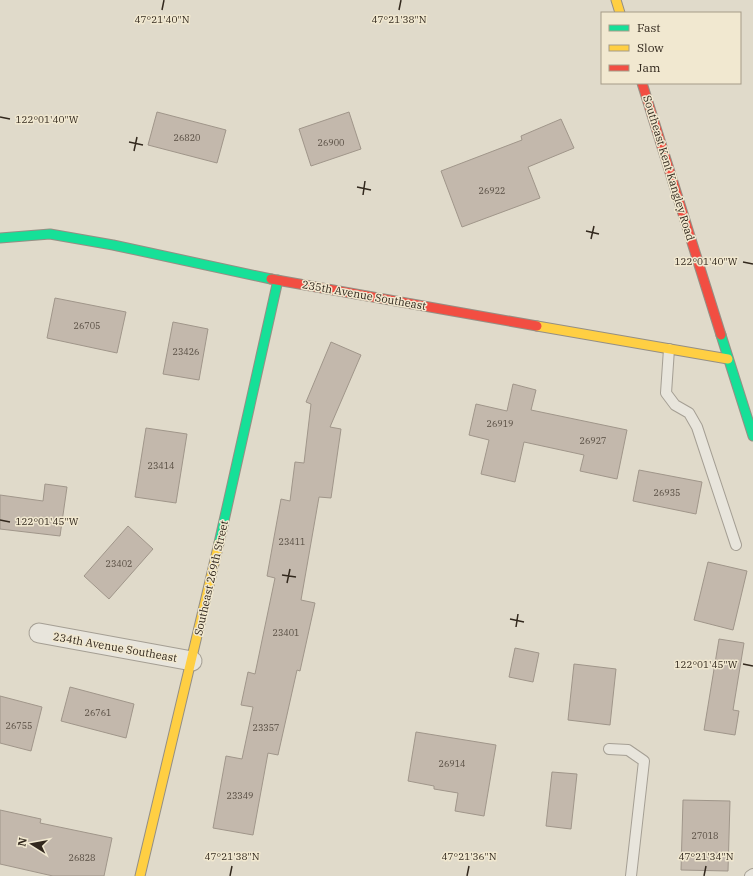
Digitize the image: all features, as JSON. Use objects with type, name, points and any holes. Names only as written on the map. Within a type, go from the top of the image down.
[{"type":"street","points":[[616,0],[620,12]]},
{"type":"street","name":"Southeast Kent Kangley Road","points":[[642,84],[753,436]]},
{"type":"street","name":"235th Avenue Southeast","points":[[0,238],[50,234],[113,245],[278,280],[728,359]]},
{"type":"street","name":"Southeast 269th Street","points":[[140,876],[192,661],[278,280]]},
{"type":"street","name":"234th Avenue Southeast","points":[[39,633],[192,661]]},
{"type":"lane","points":[[669,349],[666,393],[675,405],[689,413],[697,427],[736,545]]},
{"type":"lane","points":[[609,749],[628,750],[644,761],[631,876]]},
{"type":"building","points":[[157,112],[226,130],[217,163],[148,145]]},
{"type":"building","points":[[349,112],[361,149],[311,166],[299,129]]},
{"type":"building","points":[[561,119],[574,148],[528,167],[540,198],[462,227],[441,171],[522,140],[521,136]]},
{"type":"building","points":[[55,298],[126,312],[117,353],[47,338]]},
{"type":"building","points":[[173,322],[208,329],[199,380],[163,374]]},
{"type":"building","points":[[331,342],[361,355],[330,427],[341,429],[331,498],[319,497],[301,600],[315,603],[300,671],[297,670],[278,755],[268,753],[253,835],[213,828],[226,756],[242,759],[253,707],[241,705],[248,672],[255,674],[275,578],[267,576],[281,499],[290,501],[295,462],[304,463],[311,404],[306,402]]},
{"type":"building","points":[[513,384],[536,390],[531,410],[627,430],[617,479],[580,471],[584,455],[524,442],[515,482],[481,474],[489,440],[469,435],[476,404],[507,411]]},
{"type":"building","points":[[146,428],[187,434],[176,503],[135,497]]},
{"type":"building","points":[[639,470],[702,482],[696,514],[633,501]]},
{"type":"building","points":[[45,484],[67,487],[60,536],[0,529],[0,495],[43,501]]},
{"type":"building","points":[[128,526],[153,549],[109,599],[84,576]]},
{"type":"building","points":[[708,562],[747,571],[733,630],[694,620]]},
{"type":"building","points":[[719,639],[744,643],[733,710],[739,711],[735,735],[704,730]]},
{"type":"building","points":[[515,648],[539,653],[533,682],[509,677]]},
{"type":"building","points":[[574,664],[616,669],[610,725],[568,720]]},
{"type":"building","points":[[70,687],[134,704],[126,738],[61,721]]},
{"type":"building","points":[[0,696],[42,707],[31,751],[0,743]]},
{"type":"building","points":[[416,732],[496,745],[484,816],[455,811],[458,793],[434,789],[434,786],[408,781]]},
{"type":"building","points":[[552,772],[577,774],[571,829],[546,826]]},
{"type":"building","points":[[683,800],[730,801],[728,871],[681,870]]},
{"type":"building","points":[[0,810],[41,819],[40,823],[112,838],[104,876],[53,876],[0,864]]},
{"type":"traffic: fast","points":[[0,238],[50,234],[113,245],[271,279]]},
{"type":"traffic: fast","points":[[219,543],[278,280]]},
{"type":"traffic: fast","points":[[721,335],[753,436]]},
{"type":"traffic: slow","points":[[616,0],[620,12]]},
{"type":"traffic: slow","points":[[537,326],[728,359]]},
{"type":"traffic: slow","points":[[140,876],[219,543]]},
{"type":"traffic: jam","points":[[642,84],[721,335]]},
{"type":"traffic: jam","points":[[271,279],[537,326]]}]
